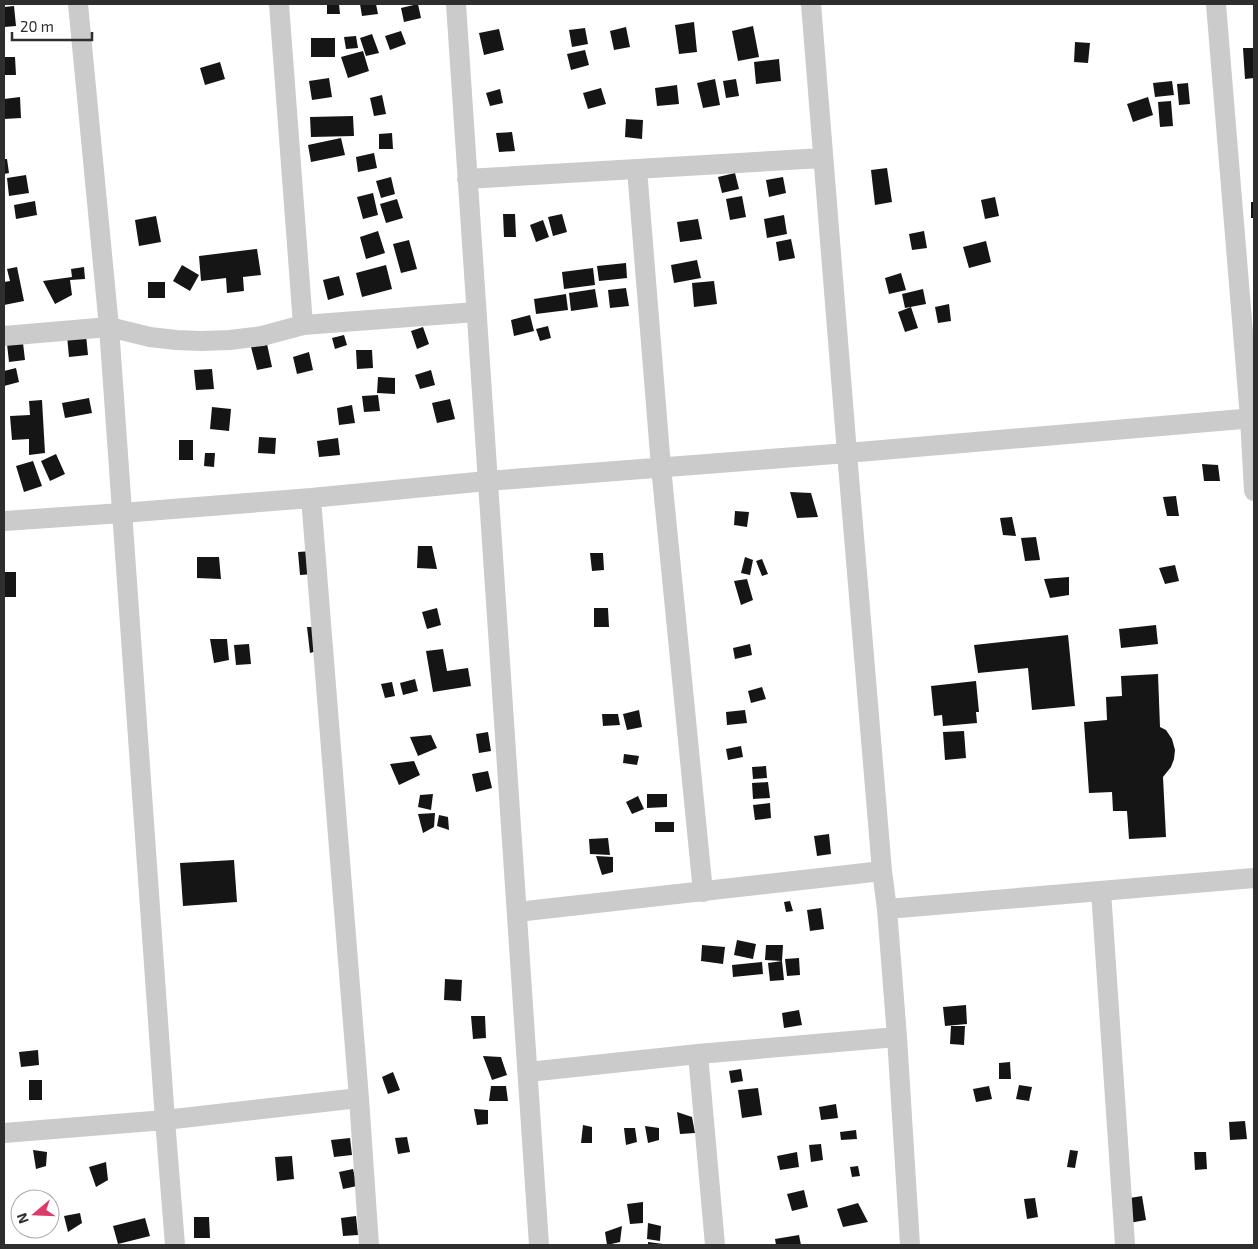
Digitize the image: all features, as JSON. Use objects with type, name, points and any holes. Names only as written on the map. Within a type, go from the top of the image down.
[{"type":"street","points":[[78,4],[109,327],[175,1245]]},
{"type":"street","points":[[279,4],[303,325]]},
{"type":"street","points":[[456,4],[539,1245]]},
{"type":"street","points":[[811,4],[882,871],[887,909],[910,1245]]},
{"type":"street","points":[[1216,4],[1252,418],[1254,491]]},
{"type":"street","points":[[467,179],[823,158]]},
{"type":"street","points":[[638,169],[662,467],[703,892]]},
{"type":"street","points":[[4,336],[109,327],[150,337],[201,341],[230,340],[262,336],[303,325],[476,312]]},
{"type":"street","points":[[4,521],[311,498],[488,481],[847,453],[1252,418]]},
{"type":"street","points":[[311,498],[369,1245]]},
{"type":"street","points":[[517,912],[882,871]]},
{"type":"street","points":[[887,909],[1254,878]]},
{"type":"street","points":[[1101,891],[1125,1245]]},
{"type":"street","points":[[528,1072],[698,1054],[897,1037]]},
{"type":"street","points":[[698,1054],[715,1245]]},
{"type":"street","points":[[4,1133],[165,1120],[359,1098]]},
{"type":"building","points":[[327,4],[339,4],[340,14],[327,14]]},
{"type":"building","points":[[360,4],[376,4],[378,14],[362,16]]},
{"type":"building","points":[[418,4],[421,18],[404,22],[401,8]]},
{"type":"building","points":[[14,6],[16,26],[4,27],[4,7]]},
{"type":"building","points":[[694,22],[697,52],[679,54],[675,25]]},
{"type":"building","points":[[753,26],[759,57],[738,61],[732,31]]},
{"type":"building","points":[[626,27],[630,47],[614,50],[610,31]]},
{"type":"building","points":[[585,28],[588,44],[572,47],[569,30]]},
{"type":"building","points":[[499,29],[504,50],[484,55],[479,33]]},
{"type":"building","points":[[401,31],[406,44],[390,50],[385,36]]},
{"type":"building","points":[[372,34],[379,53],[366,56],[360,38]]},
{"type":"building","points":[[356,36],[358,48],[346,49],[344,37]]},
{"type":"building","points":[[311,38],[335,38],[335,57],[311,57]]},
{"type":"building","points":[[1075,42],[1090,43],[1088,63],[1074,62]]},
{"type":"building","points":[[1243,48],[1254,48],[1254,78],[1245,79]]},
{"type":"building","points":[[585,50],[589,65],[571,70],[567,54]]},
{"type":"building","points":[[363,51],[369,71],[348,78],[341,57]]},
{"type":"building","points":[[4,57],[15,57],[16,75],[4,75]]},
{"type":"building","points":[[779,59],[781,81],[756,84],[754,62]]},
{"type":"building","points":[[220,62],[225,79],[205,85],[200,68]]},
{"type":"building","points":[[329,78],[332,97],[312,100],[309,81]]},
{"type":"building","points":[[715,79],[720,105],[703,108],[697,83]]},
{"type":"building","points":[[736,79],[739,96],[726,98],[723,81]]},
{"type":"building","points":[[1172,81],[1174,95],[1155,97],[1153,83]]},
{"type":"building","points":[[1188,83],[1190,104],[1179,105],[1177,84]]},
{"type":"building","points":[[677,85],[679,104],[657,106],[655,88]]},
{"type":"building","points":[[601,88],[606,104],[588,109],[583,93]]},
{"type":"building","points":[[500,89],[503,103],[490,106],[486,93]]},
{"type":"building","points":[[382,95],[386,114],[374,116],[370,98]]},
{"type":"building","points":[[20,97],[21,118],[4,119],[4,99]]},
{"type":"building","points":[[1148,97],[1153,115],[1133,122],[1127,104]]},
{"type":"building","points":[[1171,101],[1173,126],[1160,127],[1158,102]]},
{"type":"building","points":[[353,116],[354,136],[311,137],[310,117]]},
{"type":"building","points":[[626,119],[643,120],[642,139],[625,137]]},
{"type":"building","points":[[512,132],[515,151],[499,152],[496,133]]},
{"type":"building","points":[[392,133],[393,149],[379,149],[379,134]]},
{"type":"building","points":[[341,138],[345,155],[311,162],[308,145]]},
{"type":"building","points":[[374,153],[377,168],[358,172],[356,157]]},
{"type":"building","points":[[4,159],[7,159],[9,173],[4,174]]},
{"type":"building","points":[[887,168],[892,202],[875,205],[871,170]]},
{"type":"building","points":[[735,173],[739,189],[722,193],[718,177]]},
{"type":"building","points":[[26,175],[29,193],[9,196],[7,178]]},
{"type":"building","points":[[391,177],[395,194],[381,198],[376,181]]},
{"type":"building","points":[[783,177],[786,193],[769,197],[766,180]]},
{"type":"building","points":[[373,193],[378,215],[363,219],[357,197]]},
{"type":"building","points":[[742,196],[746,217],[730,220],[726,199]]},
{"type":"building","points":[[995,197],[999,216],[985,219],[981,200]]},
{"type":"building","points":[[397,199],[403,218],[386,223],[380,204]]},
{"type":"building","points":[[35,201],[37,215],[16,219],[14,205]]},
{"type":"building","points":[[1251,202],[1254,202],[1254,218],[1251,218]]},
{"type":"building","points":[[503,214],[515,214],[516,237],[504,237]]},
{"type":"building","points":[[562,214],[567,232],[553,236],[548,217]]},
{"type":"building","points":[[784,215],[787,234],[767,238],[764,219]]},
{"type":"building","points":[[156,216],[161,242],[139,246],[135,220]]},
{"type":"building","points":[[698,219],[702,239],[680,242],[677,222]]},
{"type":"building","points":[[543,220],[549,237],[536,242],[530,225]]},
{"type":"building","points":[[378,231],[385,253],[366,259],[360,237]]},
{"type":"building","points":[[924,231],[927,248],[912,250],[909,234]]},
{"type":"building","points":[[791,239],[795,258],[779,261],[776,242]]},
{"type":"building","points":[[409,240],[417,269],[401,273],[393,244]]},
{"type":"building","points":[[986,241],[991,262],[969,268],[963,247]]},
{"type":"building","points":[[257,249],[261,275],[243,277],[244,291],[227,293],[226,278],[201,281],[199,256]]},
{"type":"building","points":[[697,260],[701,278],[674,283],[671,265]]},
{"type":"building","points":[[626,263],[627,278],[599,281],[597,266]]},
{"type":"building","points":[[182,265],[199,275],[190,291],[173,281]]},
{"type":"building","points":[[386,265],[392,289],[362,297],[356,273]]},
{"type":"building","points":[[17,267],[24,301],[4,305],[4,282],[10,281],[7,269]]},
{"type":"building","points":[[84,267],[85,279],[70,280],[72,295],[55,304],[43,281],[72,277],[71,269]]},
{"type":"building","points":[[593,268],[595,285],[564,289],[562,272]]},
{"type":"building","points":[[901,273],[906,290],[889,294],[885,278]]},
{"type":"building","points":[[339,276],[344,295],[328,300],[323,280]]},
{"type":"building","points":[[714,281],[717,304],[694,307],[692,283]]},
{"type":"building","points":[[148,282],[165,282],[165,298],[148,298]]},
{"type":"building","points":[[626,288],[629,306],[610,308],[608,290]]},
{"type":"building","points":[[595,289],[598,307],[571,311],[569,293]]},
{"type":"building","points":[[923,289],[926,304],[905,308],[902,294]]},
{"type":"building","points":[[566,294],[568,310],[536,314],[534,299]]},
{"type":"building","points":[[949,304],[951,321],[938,323],[935,307]]},
{"type":"building","points":[[911,307],[918,328],[905,332],[898,312]]},
{"type":"building","points":[[530,315],[534,331],[514,336],[511,320]]},
{"type":"building","points":[[548,326],[551,338],[540,341],[536,329]]},
{"type":"building","points":[[423,327],[429,344],[417,349],[411,331]]},
{"type":"building","points":[[86,335],[88,355],[69,357],[67,336]]},
{"type":"building","points":[[344,335],[347,345],[335,349],[332,338]]},
{"type":"building","points":[[23,343],[25,360],[9,362],[7,344]]},
{"type":"building","points":[[267,344],[272,367],[257,370],[251,347]]},
{"type":"building","points":[[356,350],[372,350],[373,368],[357,369]]},
{"type":"building","points":[[309,352],[313,370],[297,374],[293,357]]},
{"type":"building","points":[[16,368],[19,382],[4,386],[4,371]]},
{"type":"building","points":[[212,369],[214,389],[196,390],[194,370]]},
{"type":"building","points":[[431,370],[435,385],[420,389],[415,375]]},
{"type":"building","points":[[378,377],[395,378],[395,394],[377,393]]},
{"type":"building","points":[[378,395],[380,411],[364,412],[362,396]]},
{"type":"building","points":[[89,398],[92,413],[65,418],[62,403]]},
{"type":"building","points":[[450,399],[455,419],[437,423],[432,403]]},
{"type":"building","points":[[42,400],[45,453],[29,455],[29,439],[12,440],[10,416],[30,415],[29,401]]},
{"type":"building","points":[[352,405],[355,423],[339,425],[337,408]]},
{"type":"building","points":[[212,407],[231,409],[229,431],[210,429]]},
{"type":"building","points":[[259,437],[276,438],[275,454],[258,453]]},
{"type":"building","points":[[338,438],[340,455],[319,457],[317,441]]},
{"type":"building","points":[[179,440],[193,440],[193,460],[179,460]]},
{"type":"building","points":[[205,453],[215,453],[214,467],[204,466]]},
{"type":"building","points":[[56,454],[65,474],[50,481],[41,461]]},
{"type":"building","points":[[33,461],[42,486],[24,492],[16,466]]},
{"type":"building","points":[[1202,464],[1218,465],[1220,481],[1204,481]]},
{"type":"building","points":[[790,492],[811,493],[818,517],[797,518]]},
{"type":"building","points":[[1176,496],[1179,516],[1167,516],[1163,497]]},
{"type":"building","points":[[735,511],[749,512],[747,527],[734,525]]},
{"type":"building","points":[[1012,517],[1016,536],[1003,535],[1000,518]]},
{"type":"building","points":[[1036,537],[1040,560],[1025,561],[1021,538]]},
{"type":"building","points":[[418,546],[432,546],[437,569],[417,568]]},
{"type":"building","points":[[312,551],[314,574],[300,575],[298,552]]},
{"type":"building","points":[[590,553],[603,553],[604,570],[592,571]]},
{"type":"building","points":[[197,557],[219,557],[221,579],[197,578]]},
{"type":"building","points":[[745,557],[753,560],[750,575],[741,573]]},
{"type":"building","points":[[762,559],[768,574],[762,576],[756,561]]},
{"type":"building","points":[[1175,565],[1179,581],[1165,584],[1159,568]]},
{"type":"building","points":[[4,572],[16,572],[16,597],[4,597]]},
{"type":"building","points":[[1069,577],[1069,595],[1050,598],[1044,579]]},
{"type":"building","points":[[747,579],[753,600],[741,605],[734,581]]},
{"type":"building","points":[[437,608],[441,625],[427,629],[422,612]]},
{"type":"building","points":[[594,608],[608,608],[609,627],[594,627]]},
{"type":"building","points":[[1156,625],[1158,644],[1121,648],[1119,629]]},
{"type":"building","points":[[307,627],[316,627],[327,648],[310,653]]},
{"type":"building","points":[[1068,635],[1075,706],[1032,710],[1028,668],[978,673],[974,645]]},
{"type":"building","points":[[210,639],[227,639],[229,660],[214,663]]},
{"type":"building","points":[[249,644],[251,664],[236,665],[234,645]]},
{"type":"building","points":[[750,644],[752,655],[735,659],[733,648]]},
{"type":"building","points":[[443,649],[447,671],[468,668],[471,686],[433,692],[426,651]]},
{"type":"building","points":[[1158,674],[1160,727],[1166,730],[1172,739],[1175,750],[1171,767],[1163,777],[1166,837],[1129,839],[1127,811],[1113,811],[1112,792],[1089,793],[1084,722],[1107,720],[1106,697],[1122,696],[1121,676]]},
{"type":"building","points":[[415,679],[418,691],[403,695],[400,683]]},
{"type":"building","points":[[976,681],[979,712],[976,712],[977,723],[943,726],[942,715],[934,716],[931,686]]},
{"type":"building","points":[[392,682],[395,696],[385,698],[381,684]]},
{"type":"building","points":[[762,687],[766,699],[751,703],[748,691]]},
{"type":"building","points":[[639,710],[642,727],[627,730],[623,714]]},
{"type":"building","points":[[745,710],[747,723],[727,725],[726,712]]},
{"type":"building","points":[[602,714],[618,714],[620,725],[603,726]]},
{"type":"building","points":[[964,731],[966,758],[945,760],[943,732]]},
{"type":"building","points":[[488,732],[491,751],[479,753],[476,734]]},
{"type":"building","points":[[431,735],[437,748],[418,756],[410,737]]},
{"type":"building","points":[[741,746],[743,757],[728,760],[726,749]]},
{"type":"building","points":[[624,754],[639,756],[637,765],[623,763]]},
{"type":"building","points":[[414,761],[420,775],[399,785],[390,764]]},
{"type":"building","points":[[766,766],[767,778],[753,779],[752,767]]},
{"type":"building","points":[[488,771],[492,788],[476,792],[472,774]]},
{"type":"building","points":[[768,782],[770,798],[753,799],[752,783]]},
{"type":"building","points":[[433,794],[431,810],[418,807],[420,795]]},
{"type":"building","points":[[647,794],[667,794],[667,807],[647,808]]},
{"type":"building","points":[[638,796],[644,809],[632,814],[626,802]]},
{"type":"building","points":[[770,803],[771,818],[755,820],[753,805]]},
{"type":"building","points":[[435,813],[434,827],[423,833],[418,814]]},
{"type":"building","points":[[439,815],[448,817],[449,830],[437,826]]},
{"type":"building","points":[[655,822],[674,822],[674,832],[655,832]]},
{"type":"building","points":[[829,834],[831,854],[817,856],[814,836]]},
{"type":"building","points":[[608,838],[610,855],[590,854],[589,839]]},
{"type":"building","points":[[596,856],[613,857],[613,872],[602,875]]},
{"type":"building","points":[[234,860],[237,902],[183,906],[180,863]]},
{"type":"building","points":[[790,901],[793,911],[786,912],[784,902]]},
{"type":"building","points":[[821,908],[824,929],[810,931],[807,910]]},
{"type":"building","points":[[737,940],[756,944],[753,959],[734,955]]},
{"type":"building","points":[[702,945],[725,947],[723,964],[701,961]]},
{"type":"building","points":[[766,945],[783,945],[782,961],[765,960]]},
{"type":"building","points":[[799,958],[800,975],[787,976],[785,959]]},
{"type":"building","points":[[782,961],[784,980],[770,981],[768,963]]},
{"type":"building","points":[[762,962],[763,974],[733,977],[732,965]]},
{"type":"building","points":[[445,979],[462,980],[461,1001],[444,1000]]},
{"type":"building","points":[[966,1005],[967,1024],[945,1026],[943,1007]]},
{"type":"building","points":[[799,1010],[802,1025],[784,1028],[782,1013]]},
{"type":"building","points":[[471,1016],[485,1016],[486,1038],[473,1039]]},
{"type":"building","points":[[951,1026],[965,1026],[964,1045],[950,1044]]},
{"type":"building","points":[[38,1050],[39,1065],[21,1067],[19,1052]]},
{"type":"building","points":[[483,1056],[501,1057],[507,1075],[492,1080]]},
{"type":"building","points":[[1010,1062],[1011,1079],[999,1079],[999,1063]]},
{"type":"building","points":[[741,1069],[743,1081],[731,1083],[729,1071]]},
{"type":"building","points":[[393,1072],[400,1090],[388,1094],[382,1077]]},
{"type":"building","points":[[29,1080],[42,1080],[42,1100],[29,1100]]},
{"type":"building","points":[[1019,1085],[1032,1087],[1029,1101],[1016,1099]]},
{"type":"building","points":[[491,1086],[506,1086],[508,1101],[489,1101]]},
{"type":"building","points":[[989,1086],[992,1099],[976,1102],[973,1089]]},
{"type":"building","points":[[758,1088],[762,1115],[742,1118],[738,1090]]},
{"type":"building","points":[[836,1104],[838,1118],[821,1120],[819,1107]]},
{"type":"building","points":[[474,1109],[488,1110],[488,1124],[477,1125]]},
{"type":"building","points":[[677,1112],[692,1117],[695,1133],[680,1134]]},
{"type":"building","points":[[1245,1121],[1247,1139],[1230,1140],[1229,1122]]},
{"type":"building","points":[[583,1125],[592,1127],[592,1143],[581,1143]]},
{"type":"building","points":[[645,1126],[659,1128],[659,1140],[648,1143]]},
{"type":"building","points":[[624,1128],[635,1128],[637,1142],[626,1145]]},
{"type":"building","points":[[856,1130],[857,1139],[841,1140],[840,1132]]},
{"type":"building","points":[[407,1137],[410,1152],[398,1154],[395,1138]]},
{"type":"building","points":[[350,1138],[352,1155],[334,1157],[331,1140]]},
{"type":"building","points":[[821,1144],[823,1160],[811,1162],[809,1145]]},
{"type":"building","points":[[33,1150],[47,1152],[46,1166],[36,1169]]},
{"type":"building","points":[[1070,1150],[1078,1151],[1075,1168],[1067,1167]]},
{"type":"building","points":[[797,1152],[799,1167],[780,1170],[777,1156]]},
{"type":"building","points":[[1194,1152],[1206,1152],[1207,1169],[1195,1170]]},
{"type":"building","points":[[292,1156],[294,1179],[277,1181],[275,1157]]},
{"type":"building","points":[[106,1162],[108,1180],[96,1187],[89,1167]]},
{"type":"building","points":[[858,1166],[860,1176],[852,1177],[850,1167]]},
{"type":"building","points":[[353,1169],[357,1186],[343,1189],[339,1172]]},
{"type":"building","points":[[804,1190],[808,1207],[792,1211],[787,1194]]},
{"type":"building","points":[[1142,1196],[1146,1220],[1129,1223],[1124,1199]]},
{"type":"building","points":[[1035,1198],[1038,1217],[1027,1219],[1024,1199]]},
{"type":"building","points":[[643,1202],[643,1223],[630,1224],[627,1204]]},
{"type":"building","points":[[858,1203],[868,1222],[843,1227],[837,1209]]},
{"type":"building","points":[[80,1213],[82,1223],[68,1232],[64,1216]]},
{"type":"building","points":[[356,1216],[358,1235],[343,1236],[341,1218]]},
{"type":"building","points":[[194,1217],[209,1217],[210,1238],[194,1238]]},
{"type":"building","points":[[145,1218],[150,1236],[118,1244],[113,1226]]},
{"type":"building","points":[[648,1223],[661,1226],[660,1241],[647,1239]]},
{"type":"building","points":[[622,1226],[620,1242],[607,1245],[605,1232]]},
{"type":"building","points":[[799,1235],[801,1245],[776,1245],[775,1239]]},
{"type":"building","points":[[648,1242],[663,1244],[663,1245],[648,1245]]}]
